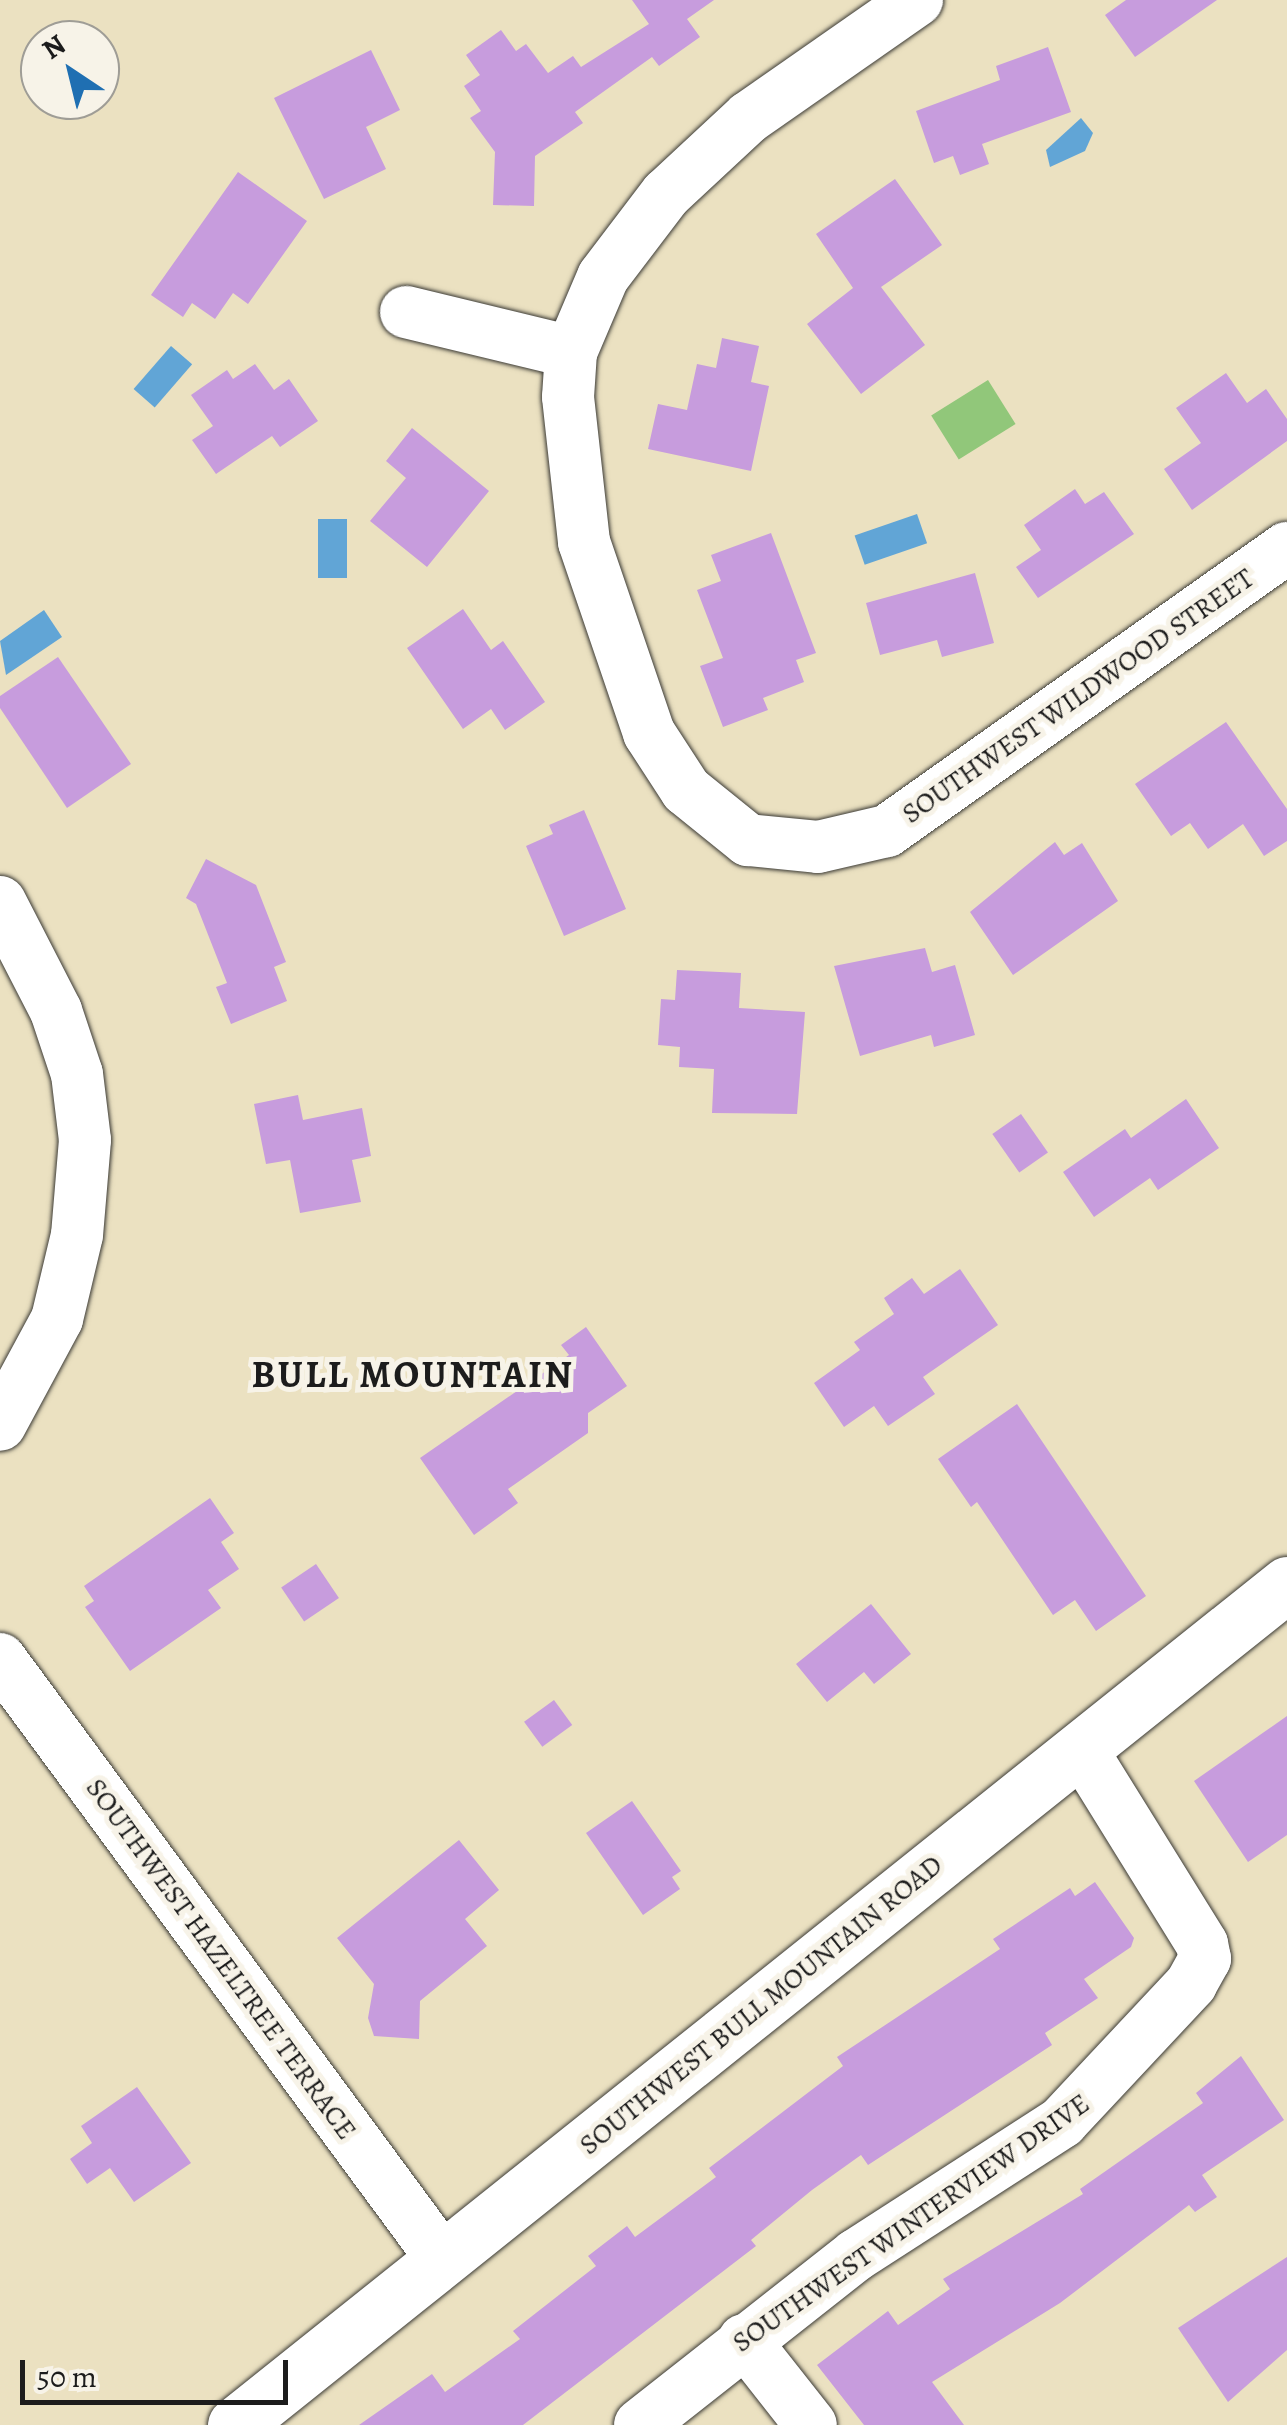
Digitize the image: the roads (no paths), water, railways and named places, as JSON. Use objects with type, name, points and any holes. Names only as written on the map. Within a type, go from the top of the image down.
[{"type":"main road","name":"SOUTHWEST BULL MOUNTAIN ROAD","points":[[234,2425],[1287,1584]]},
{"type":"street","points":[[406,312],[571,352],[604,277],[666,194],[749,117],[917,0]]},
{"type":"street","name":"SOUTHWEST WILDWOOD STREET","points":[[571,352],[568,398],[584,542],[649,733],[686,790],[748,840],[818,847],[887,831],[1287,548]]},
{"type":"street","points":[[0,902],[56,1011],[76,1074],[84,1140],[78,1235],[57,1319],[0,1425]]},
{"type":"street","name":"SOUTHWEST HAZELTREE TERRACE","points":[[0,1659],[443,2260]]},
{"type":"street","name":"SOUTHWEST WINTERVIEW DRIVE","points":[[640,2425],[856,2256],[1062,2122],[1142,2041],[1206,1959],[1194,1928],[1082,1749]]},
{"type":"street","points":[[744,2340],[811,2425]]},
{"type":"water","points":[[1081,118],[1093,133],[1085,151],[1050,167],[1046,150]]},
{"type":"water","points":[[171,346],[192,364],[155,407],[134,389]]},
{"type":"water","points":[[917,514],[927,543],[865,565],[855,535]]},
{"type":"water","points":[[318,519],[347,519],[347,578],[318,578]]},
{"type":"water","points":[[44,610],[62,637],[6,675],[0,641]]},
{"type":"district","name":"BULL MOUNTAIN","points":[[413,1375]]}]
